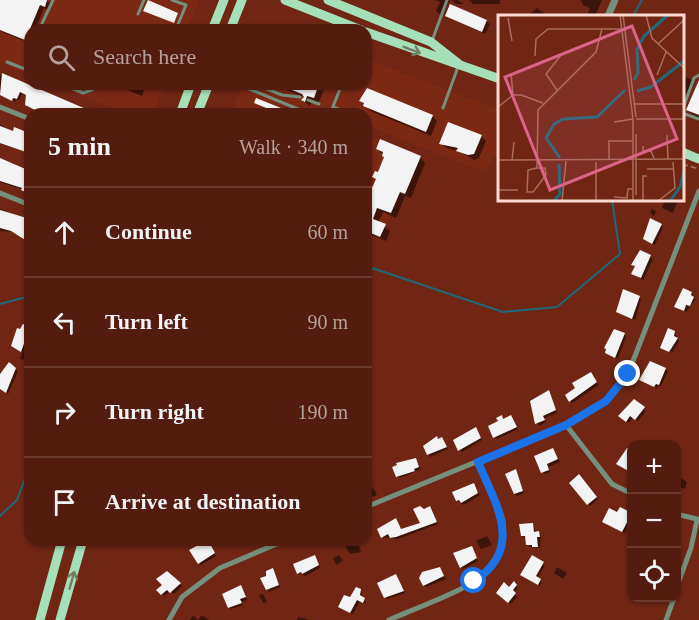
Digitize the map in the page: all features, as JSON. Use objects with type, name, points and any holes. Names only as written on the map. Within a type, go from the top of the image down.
[{"type":"main road","points":[[214,24],[224,0]]},
{"type":"main road","points":[[232,24],[242,0]]},
{"type":"main road","points":[[285,0],[346,24]]},
{"type":"main road","points":[[327,0],[431,42],[459,64]]},
{"type":"main road","points":[[372,34],[426,56],[459,64],[498,78]]},
{"type":"main road","points":[[182,108],[189,90]]},
{"type":"main road","points":[[199,108],[207,90]]},
{"type":"main road","points":[[684,153],[699,159]]},
{"type":"main road","points":[[40,620],[60,546]]},
{"type":"main road","points":[[60,620],[81,546]]},
{"type":"street","points":[[608,15],[615,0]]},
{"type":"street","points":[[0,107],[24,117]]},
{"type":"street","points":[[372,505],[566,425],[606,401],[628,374],[699,191]]},
{"type":"street","points":[[0,193],[24,203]]},
{"type":"street","points":[[566,425],[612,484],[627,492]]},
{"type":"street","points":[[389,620],[474,581],[488,572],[498,558],[503,539],[503,520],[478,462]]},
{"type":"street","points":[[681,515],[698,519],[681,575]]},
{"type":"street","points":[[169,620],[182,597],[220,568],[272,546]]},
{"type":"street","points":[[666,620],[672,602]]},
{"type":"lane","points":[[42,24],[53,0]]},
{"type":"lane","points":[[138,14],[144,0]]},
{"type":"lane","points":[[172,0],[186,5],[178,24]]},
{"type":"lane","points":[[431,42],[447,0]]},
{"type":"lane","points":[[7,62],[24,69]]},
{"type":"lane","points":[[443,108],[459,64]]},
{"type":"lane","points":[[684,106],[694,78],[699,75]]},
{"type":"lane","points":[[76,90],[83,93],[92,90]]},
{"type":"lane","points":[[252,90],[295,108]]},
{"type":"lane","points":[[270,90],[282,95],[300,97]]},
{"type":"lane","points":[[333,107],[340,90]]},
{"type":"lane","points":[[308,100],[319,104]]},
{"type":"lane","points":[[684,113],[699,119]]},
{"type":"path","points":[[684,165],[699,170]]},
{"type":"shaded area","points":[[0,0],[199,0],[189,24],[24,24],[24,73],[0,63]]},
{"type":"shaded area","points":[[372,61],[498,110],[498,152],[484,172],[372,127],[372,108],[233,108],[240,91],[238,90],[372,90]]},
{"type":"shaded area","points":[[67,90],[163,90],[155,108],[112,108]]},
{"type":"shaded area","points":[[372,137],[421,155],[404,197],[399,196],[381,239],[372,235]]},
{"type":"building","points":[[0,0],[47,0],[45,7],[40,5],[32,24],[24,24],[24,40],[0,30]]},
{"type":"building","points":[[148,0],[178,13],[174,23],[143,11]]},
{"type":"building","points":[[450,4],[487,20],[482,32],[445,16]]},
{"type":"building","points":[[2,73],[24,82],[24,90],[42,90],[84,108],[31,108],[25,105],[26,95],[20,92],[17,99],[13,98],[12,101],[0,95]]},
{"type":"building","points":[[699,80],[699,115],[686,110]]},
{"type":"building","points":[[292,90],[317,90],[314,98],[307,96],[305,102],[301,100],[304,97]]},
{"type":"building","points":[[366,90],[372,90],[433,115],[426,132],[363,106],[364,103],[359,101]]},
{"type":"building","points":[[256,98],[281,108],[266,108],[254,103]]},
{"type":"building","points":[[448,122],[482,135],[474,154],[468,155],[456,151],[458,148],[439,144]]},
{"type":"building","points":[[0,126],[13,131],[14,127],[24,131],[24,151],[0,143]]},
{"type":"building","points":[[380,139],[421,156],[405,194],[400,192],[391,213],[377,208],[373,219],[386,224],[380,237],[372,234],[372,188],[376,179],[372,177],[375,171],[378,172],[384,157],[383,152],[376,149]]},
{"type":"building","points":[[0,158],[24,168],[24,191],[21,190],[22,188],[0,181]]},
{"type":"building","points":[[0,210],[24,217],[24,239],[11,231],[0,228]]},
{"type":"building","points":[[650,218],[662,224],[652,244],[643,239]]},
{"type":"building","points":[[640,250],[651,255],[641,278],[631,274],[635,266],[631,265]]},
{"type":"building","points":[[683,288],[692,292],[691,295],[694,297],[690,306],[686,305],[684,311],[674,307]]},
{"type":"building","points":[[623,289],[640,296],[632,319],[616,312]]},
{"type":"building","points":[[24,324],[24,344],[21,352],[11,346],[17,328],[20,329]]},
{"type":"building","points":[[668,328],[675,331],[674,336],[678,338],[669,352],[660,348]]},
{"type":"building","points":[[614,329],[625,333],[615,358],[605,353],[604,348]]},
{"type":"building","points":[[650,361],[666,368],[659,385],[656,384],[654,387],[639,380]]},
{"type":"building","points":[[9,362],[16,368],[6,393],[0,389],[0,374]]},
{"type":"building","points":[[591,372],[597,382],[569,402],[565,395],[575,388],[572,383]]},
{"type":"building","points":[[549,390],[556,410],[543,416],[545,420],[535,424],[530,401]]},
{"type":"building","points":[[634,399],[645,407],[635,420],[630,416],[626,422],[618,416]]},
{"type":"building","points":[[502,415],[503,419],[511,415],[517,427],[493,438],[488,426],[498,421],[496,418]]},
{"type":"building","points":[[476,427],[481,438],[458,451],[453,440]]},
{"type":"building","points":[[437,436],[438,439],[442,437],[447,447],[427,455],[423,446]]},
{"type":"building","points":[[553,448],[558,459],[547,464],[549,470],[541,473],[534,456]]},
{"type":"building","points":[[627,448],[627,470],[616,464]]},
{"type":"building","points":[[416,458],[419,467],[414,469],[415,471],[396,477],[392,467],[397,465],[396,463]]},
{"type":"building","points":[[516,469],[523,491],[514,494],[505,474]]},
{"type":"building","points":[[579,474],[597,497],[587,505],[569,483]]},
{"type":"building","points":[[474,483],[478,493],[461,503],[459,500],[456,501],[452,492]]},
{"type":"building","points":[[420,506],[424,509],[430,506],[437,522],[396,537],[390,538],[388,534],[381,538],[377,529],[396,518],[401,529],[420,523],[413,509]]},
{"type":"building","points":[[620,507],[627,510],[627,522],[622,532],[602,522],[609,508],[617,512]]},
{"type":"building","points":[[533,523],[534,532],[539,531],[538,547],[526,545],[525,536],[521,536],[519,524]]},
{"type":"building","points":[[197,546],[211,546],[215,553],[198,564],[189,550]]},
{"type":"building","points":[[472,546],[477,558],[460,568],[453,553]]},
{"type":"building","points":[[315,555],[319,565],[302,574],[301,572],[297,574],[293,564]]},
{"type":"building","points":[[532,555],[544,562],[536,576],[541,579],[538,585],[520,575]]},
{"type":"building","points":[[440,567],[444,576],[423,586],[419,578],[422,572]]},
{"type":"building","points":[[273,568],[279,585],[266,590],[260,578],[266,576],[266,571]]},
{"type":"building","points":[[167,571],[181,583],[170,593],[167,590],[161,595],[156,590],[162,585],[156,579]]},
{"type":"building","points":[[396,574],[404,591],[384,598],[377,583]]},
{"type":"building","points":[[514,581],[517,585],[513,590],[516,593],[508,603],[496,593],[504,582],[509,587]]},
{"type":"building","points":[[241,585],[246,597],[240,599],[242,603],[228,608],[222,594]]},
{"type":"building","points":[[356,587],[361,589],[360,595],[365,598],[363,603],[357,600],[350,613],[338,607],[344,595],[350,597]]},
{"type":"waterway","points":[[634,15],[642,0]]},
{"type":"waterway","points":[[372,268],[503,312],[557,307],[620,254],[612,201]]},
{"type":"waterway","points":[[0,304],[24,298]]},
{"type":"waterway","points":[[0,516],[17,500],[24,481]]},
{"type":"route","points":[[474,581],[488,572],[498,558],[503,539],[503,520],[478,462],[566,425],[606,401],[628,374]]}]
